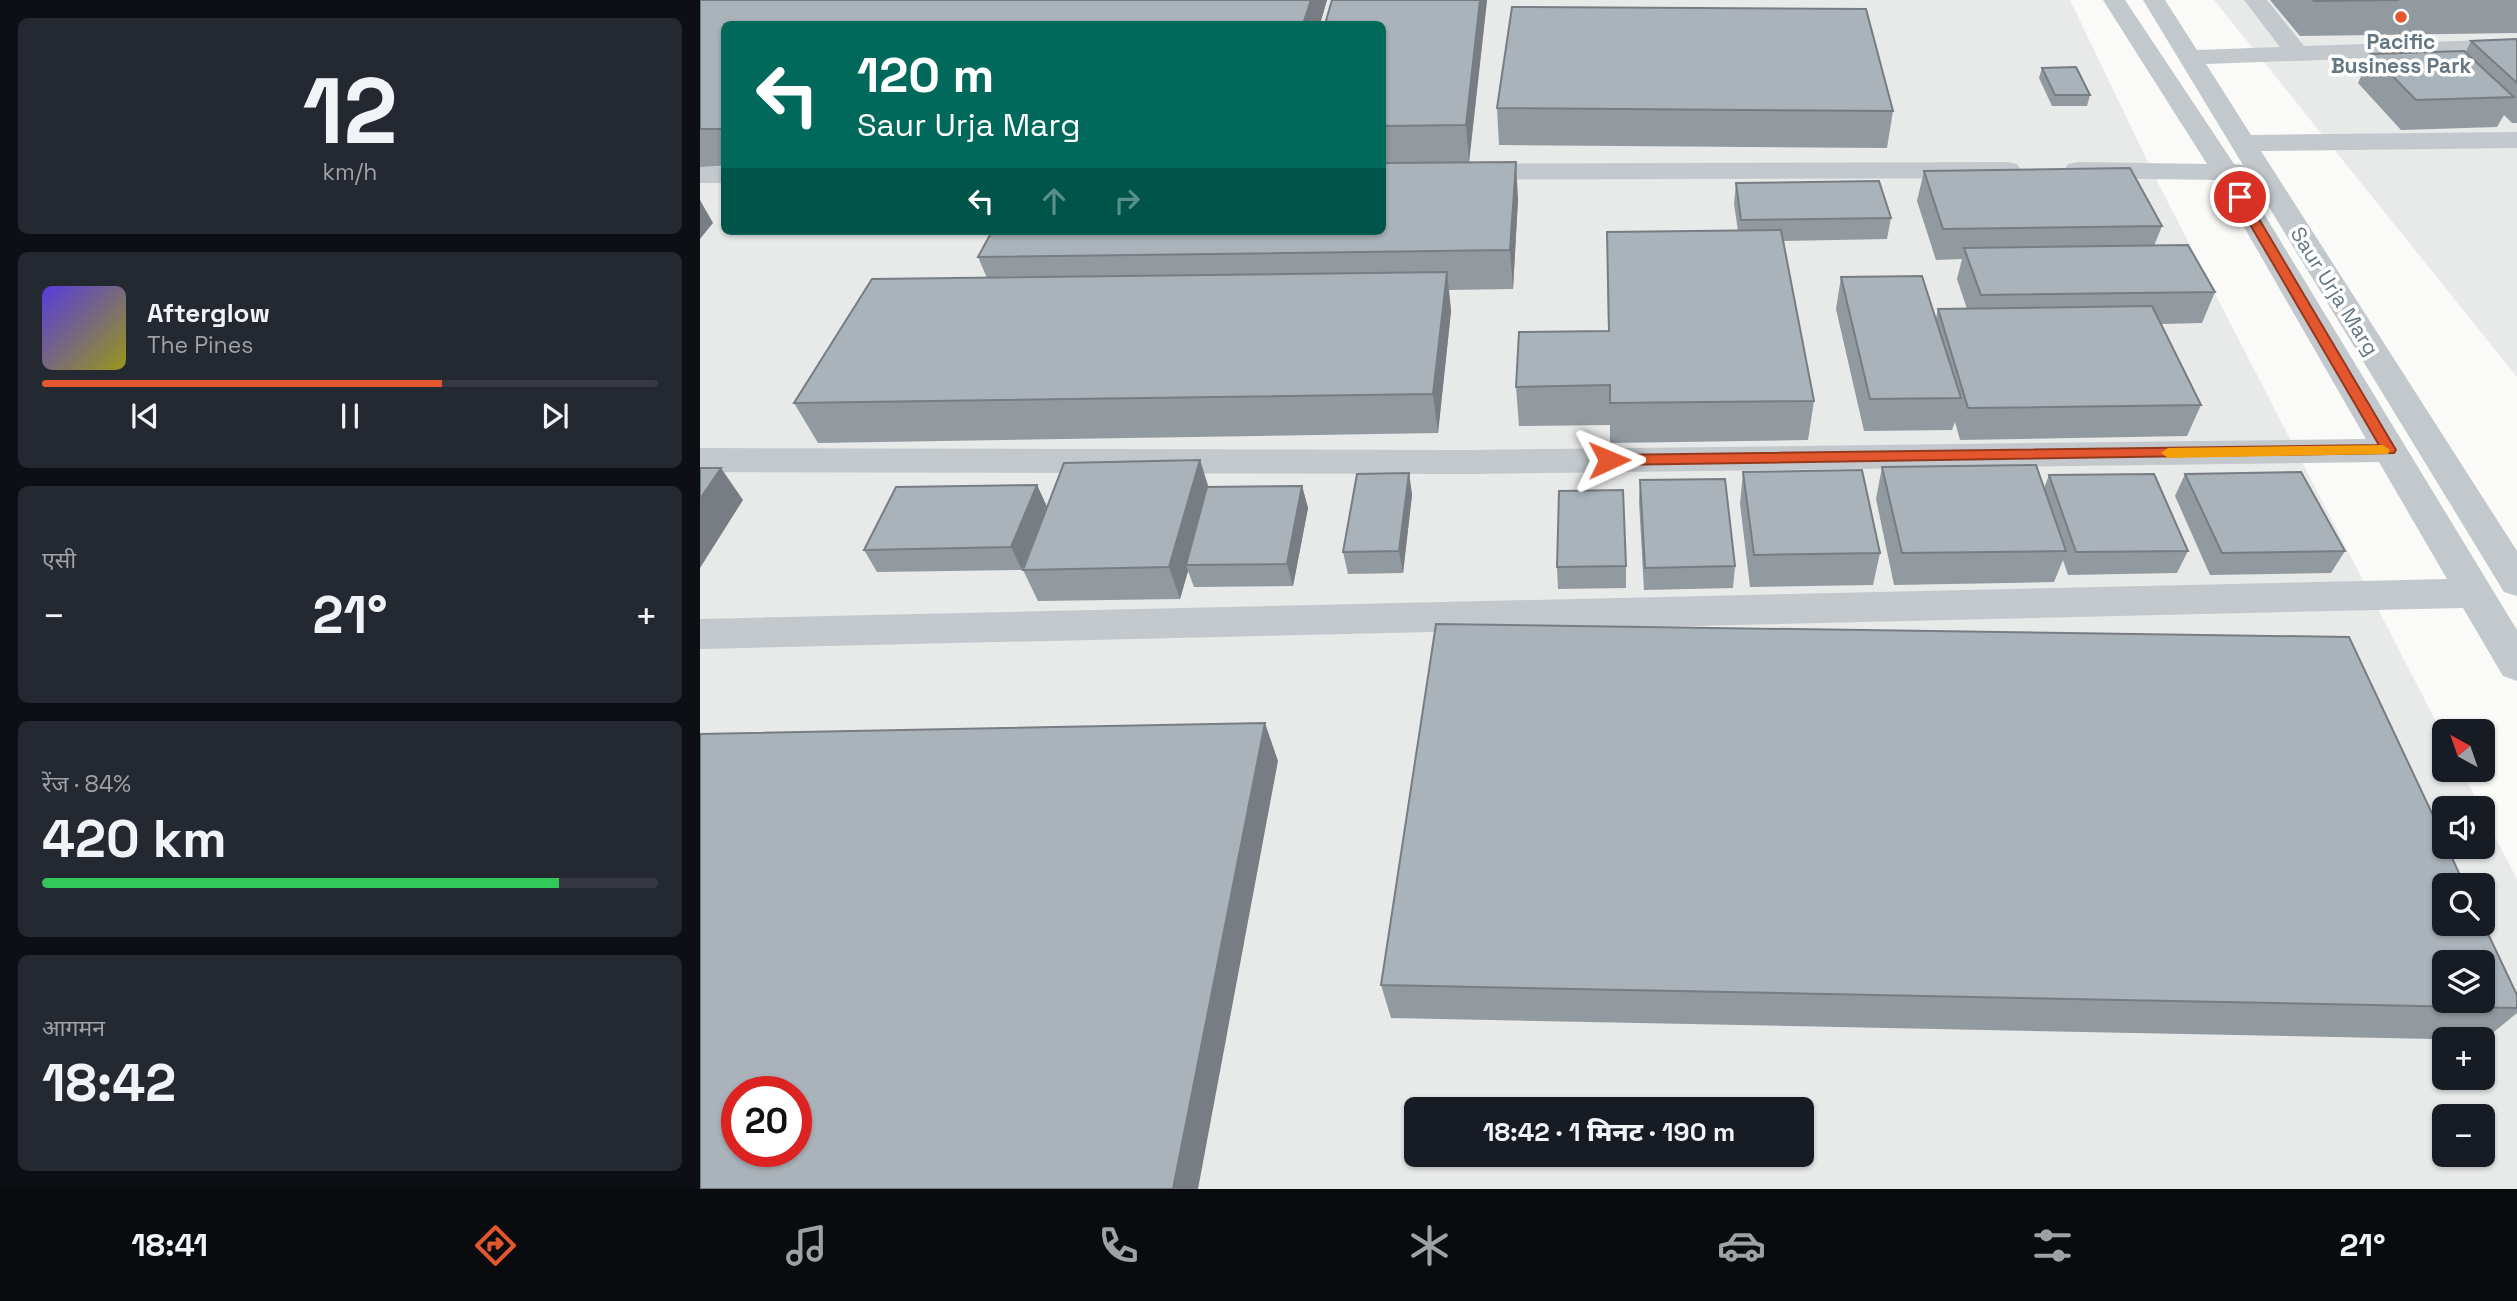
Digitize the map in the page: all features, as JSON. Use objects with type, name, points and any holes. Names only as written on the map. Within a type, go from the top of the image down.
[{"type":"street","name":"Saur Urja Marg","points":[[2113,0],[2226,173],[2517,665]]},
{"type":"street","name":"Saur Urja Marg","points":[[2154,0],[2517,582]]},
{"type":"street","points":[[2255,0],[2296,52]]},
{"type":"street","points":[[2140,41],[2184,49],[2296,52],[2517,46]]},
{"type":"street","points":[[2242,143],[2517,140]]},
{"type":"street","points":[[1386,172],[2039,170],[2262,173]]},
{"type":"street","points":[[700,175],[721,175]]},
{"type":"street","points":[[2325,342],[2367,342]]},
{"type":"street","points":[[700,460],[1469,462],[2389,450]]},
{"type":"street","points":[[700,634],[2474,593]]},
{"type":"shaded area","points":[[700,0],[2070,0],[2159,185],[2435,719],[2432,719],[2432,782],[2467,782],[2475,796],[2432,796],[2432,859],[2495,859],[2495,837],[2517,879],[2517,1189],[700,1189]]},
{"type":"shaded area","points":[[2214,0],[2517,0],[2517,377]]},
{"type":"building","points":[[700,0],[1311,0],[1304,21],[721,21],[721,129],[700,129]]},
{"type":"building","points":[[1332,0],[1480,0],[1466,125],[1386,126],[1386,21],[1326,21]]},
{"type":"building","points":[[2313,0],[2399,0],[2314,1]]},
{"type":"building","points":[[1512,7],[1866,9],[1893,111],[1497,108]]},
{"type":"building","points":[[2517,39],[2517,83],[2471,41]]},
{"type":"building","points":[[2464,51],[2514,97],[2416,100],[2371,54]]},
{"type":"building","points":[[2076,67],[2090,95],[2055,95],[2042,68]]},
{"type":"building","points":[[1516,162],[1510,250],[978,257],[990,235],[1386,235],[1386,163]]},
{"type":"building","points":[[2130,168],[2162,226],[1943,229],[1924,171]]},
{"type":"building","points":[[1879,181],[1891,218],[1741,220],[1736,183]]},
{"type":"building","points":[[1781,230],[1814,401],[1610,403],[1610,385],[1516,387],[1519,332],[1609,331],[1607,232]]},
{"type":"building","points":[[2188,245],[2215,292],[1981,295],[1964,248]]},
{"type":"building","points":[[1447,272],[1433,394],[794,403],[872,279]]},
{"type":"building","points":[[1922,276],[1961,398],[1870,399],[1841,277]]},
{"type":"building","points":[[2152,306],[2201,405],[1968,408],[1938,309]]},
{"type":"building","points":[[1200,460],[1169,567],[1023,570],[1064,463]]},
{"type":"building","points":[[2036,465],[2066,551],[1902,553],[1882,467]]},
{"type":"building","points":[[700,468],[721,468],[700,499]]},
{"type":"building","points":[[1862,470],[1880,553],[1754,555],[1743,472]]},
{"type":"building","points":[[2301,472],[2345,551],[2222,553],[2185,474]]},
{"type":"building","points":[[1409,473],[1399,551],[1343,552],[1357,474]]},
{"type":"building","points":[[2154,474],[2188,551],[2076,552],[2049,475]]},
{"type":"building","points":[[1725,479],[1735,566],[1645,568],[1640,480]]},
{"type":"building","points":[[1037,485],[1011,547],[864,550],[896,487]]},
{"type":"building","points":[[1302,486],[1287,564],[1186,565],[1207,487]]},
{"type":"building","points":[[1623,490],[1626,566],[1557,567],[1559,491]]},
{"type":"building","points":[[1436,624],[2349,637],[2432,813],[2432,859],[2453,859],[2459,873],[2432,873],[2432,936],[2489,936],[2517,995],[2517,1008],[2495,1008],[2495,950],[2432,950],[2432,1006],[1381,985]]},
{"type":"building","points":[[1265,723],[1173,1189],[700,1189],[700,734]]},
{"type":"slow traffic","points":[[2168,453],[2383,450]]},
{"type":"place","name":"Pacific Business Park","points":[[2401,17]]},
{"type":"route","points":[[1609,460],[2389,450],[2240,197]]}]
